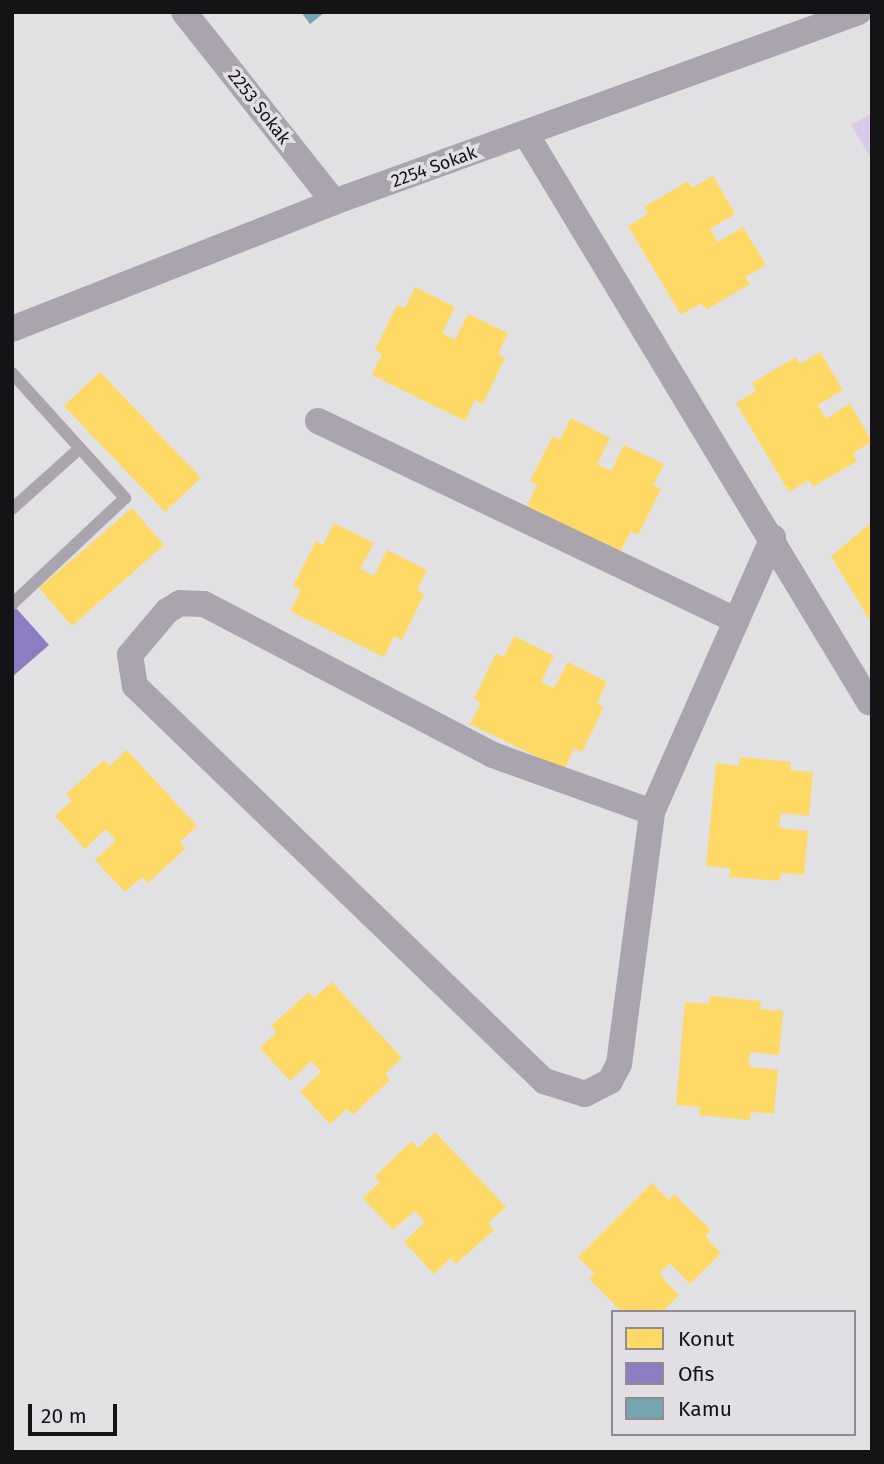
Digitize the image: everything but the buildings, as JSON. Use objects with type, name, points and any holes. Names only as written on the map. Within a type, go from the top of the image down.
[{"type":"street","name":"2253 Sokak","points":[[184,12],[334,202]]},
{"type":"street","name":"2254 Sokak","points":[[12,329],[334,202],[859,12]]},
{"type":"street","points":[[526,134],[773,538],[869,702]]},
{"type":"street","points":[[318,421],[736,620]]},
{"type":"street","points":[[652,812],[596,797],[493,755],[204,604],[180,603],[167,611],[130,655],[135,685],[544,1082],[560,1090],[594,1092],[619,1064],[652,812],[773,538]]},
{"type":"lane","points":[[12,373],[125,498],[12,604]]},
{"type":"lane","points":[[12,509],[80,448]]},
{"type":"shaded area","points":[[872,113],[872,160],[851,125]]}]
